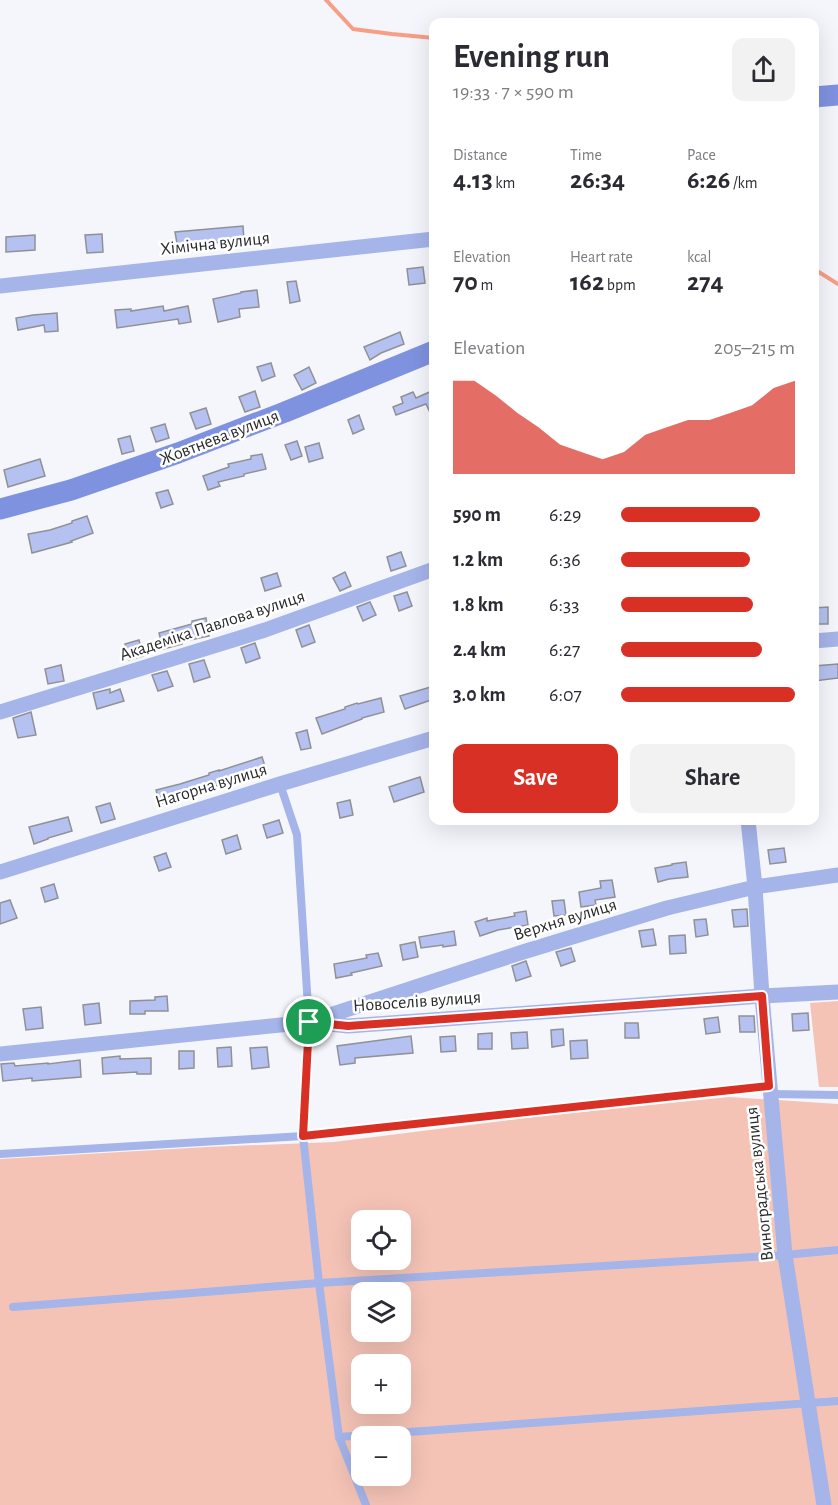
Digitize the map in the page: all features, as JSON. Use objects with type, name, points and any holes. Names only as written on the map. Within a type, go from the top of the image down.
[{"type":"main road","points":[[819,97],[838,95]]},
{"type":"main road","name":"Жовтнева вулиця","points":[[0,509],[71,490],[178,453],[429,353]]},
{"type":"street","name":"Хімічна вулиця","points":[[0,286],[429,240]]},
{"type":"street","name":"Академіка Павлова вулиця","points":[[0,712],[265,630],[429,571]]},
{"type":"street","points":[[819,641],[838,639]]},
{"type":"street","name":"Нагорна вулиця","points":[[0,872],[429,739]]},
{"type":"street","name":"Виноградська вулиця","points":[[749,825],[785,1255],[824,1505]]},
{"type":"street","name":"Верхня вулиця","points":[[309,1022],[656,911],[755,887],[838,874]]},
{"type":"street","name":"Новоселів вулиця","points":[[0,1054],[309,1022],[348,1026],[838,992]]},
{"type":"lane","points":[[280,784],[297,835],[309,1022],[303,1136],[319,1283],[339,1437],[366,1505]]},
{"type":"lane","points":[[0,1154],[303,1136],[770,1090],[838,1095]]},
{"type":"lane","points":[[13,1307],[319,1283],[838,1250]]},
{"type":"lane","points":[[339,1437],[838,1401]]},
{"type":"shaded area","points":[[838,1001],[838,1087],[819,1087],[810,1003]]},
{"type":"shaded area","points":[[729,1097],[838,1104],[838,1505],[0,1505],[0,1159],[334,1142],[543,1116]]},
{"type":"building","points":[[243,226],[244,240],[192,245],[178,249],[175,232]]},
{"type":"building","points":[[102,234],[103,252],[87,253],[85,235]]},
{"type":"building","points":[[35,235],[35,250],[6,252],[6,237]]},
{"type":"building","points":[[423,267],[425,283],[409,285],[407,269]]},
{"type":"building","points":[[296,281],[300,301],[290,303],[287,282]]},
{"type":"building","points":[[257,290],[259,307],[239,309],[240,317],[218,322],[213,299]]},
{"type":"building","points":[[163,306],[164,311],[188,306],[191,322],[179,324],[178,319],[117,328],[115,310],[131,309],[131,311]]},
{"type":"building","points":[[57,313],[58,331],[45,332],[44,325],[18,330],[16,318]]},
{"type":"building","points":[[400,332],[404,344],[370,360],[364,347]]},
{"type":"building","points":[[271,363],[275,376],[262,381],[257,367]]},
{"type":"building","points":[[309,367],[316,383],[302,390],[294,375]]},
{"type":"building","points":[[255,391],[260,407],[245,412],[239,397]]},
{"type":"building","points":[[413,392],[416,398],[429,392],[429,410],[426,404],[396,415],[393,407],[403,403],[401,397]]},
{"type":"building","points":[[206,408],[211,424],[196,429],[190,413]]},
{"type":"building","points":[[359,415],[364,429],[353,434],[348,420]]},
{"type":"building","points":[[165,424],[169,438],[156,442],[151,428]]},
{"type":"building","points":[[130,436],[134,451],[122,454],[118,439]]},
{"type":"building","points":[[297,441],[302,456],[291,460],[285,445]]},
{"type":"building","points":[[319,443],[323,458],[309,462],[305,447]]},
{"type":"building","points":[[262,454],[266,469],[218,482],[220,486],[208,490],[203,476],[229,467],[228,464]]},
{"type":"building","points":[[40,459],[45,476],[8,487],[4,470]]},
{"type":"building","points":[[168,490],[173,504],[161,508],[156,493]]},
{"type":"building","points":[[87,516],[93,533],[72,542],[32,553],[28,534],[50,530]]},
{"type":"building","points":[[401,552],[406,566],[391,571],[387,557]]},
{"type":"building","points":[[345,572],[351,586],[340,591],[333,578]]},
{"type":"building","points":[[277,573],[281,586],[265,591],[261,578]]},
{"type":"building","points":[[407,592],[412,606],[399,611],[394,596]]},
{"type":"building","points":[[370,602],[376,615],[363,621],[357,607]]},
{"type":"building","points":[[828,607],[828,624],[819,624],[819,608]]},
{"type":"building","points":[[206,618],[209,636],[181,642],[182,644],[163,649],[159,633]]},
{"type":"building","points":[[309,625],[315,642],[302,647],[296,630]]},
{"type":"building","points":[[139,640],[143,656],[129,660],[125,644]]},
{"type":"building","points":[[255,643],[260,658],[246,663],[241,648]]},
{"type":"building","points":[[204,660],[210,677],[194,682],[189,664]]},
{"type":"building","points":[[838,664],[838,678],[819,680],[819,666]]},
{"type":"building","points":[[61,665],[64,681],[48,684],[45,669]]},
{"type":"building","points":[[167,671],[173,686],[158,691],[152,675]]},
{"type":"building","points":[[429,687],[429,701],[405,709],[400,696]]},
{"type":"building","points":[[110,689],[110,693],[120,689],[124,701],[97,709],[93,693]]},
{"type":"building","points":[[381,698],[384,712],[322,734],[316,718],[357,703]]},
{"type":"building","points":[[31,712],[36,735],[18,738],[13,718]]},
{"type":"building","points":[[307,730],[311,748],[301,750],[296,733]]},
{"type":"building","points":[[262,757],[266,769],[232,783],[196,791],[160,804],[156,790]]},
{"type":"building","points":[[420,777],[424,792],[394,802],[389,787]]},
{"type":"building","points":[[350,800],[353,815],[340,818],[337,803]]},
{"type":"building","points":[[110,803],[115,819],[101,823],[96,807]]},
{"type":"building","points":[[68,817],[72,831],[34,844],[29,827]]},
{"type":"building","points":[[279,820],[283,833],[267,838],[263,825]]},
{"type":"building","points":[[237,835],[241,849],[226,854],[222,840]]},
{"type":"building","points":[[784,848],[786,862],[770,864],[768,850]]},
{"type":"building","points":[[166,853],[171,867],[159,871],[154,857]]},
{"type":"building","points":[[686,862],[688,877],[658,882],[655,868]]},
{"type":"building","points":[[612,880],[615,897],[595,900],[596,905],[581,907],[579,892],[601,888],[600,881]]},
{"type":"building","points":[[54,884],[58,898],[45,902],[41,888]]},
{"type":"building","points":[[10,900],[17,918],[0,924],[0,903]]},
{"type":"building","points":[[564,900],[566,915],[554,916],[552,901]]},
{"type":"building","points":[[747,909],[748,926],[734,927],[732,910]]},
{"type":"building","points":[[526,911],[528,925],[498,930],[480,936],[475,922],[487,918],[487,921],[515,916],[514,913]]},
{"type":"building","points":[[706,919],[708,935],[696,937],[694,920]]},
{"type":"building","points":[[653,929],[656,945],[642,947],[639,931]]},
{"type":"building","points":[[454,931],[456,945],[421,948],[419,937]]},
{"type":"building","points":[[685,935],[686,953],[670,954],[669,936]]},
{"type":"building","points":[[415,942],[418,957],[403,960],[400,945]]},
{"type":"building","points":[[571,948],[575,961],[561,966],[556,952]]},
{"type":"building","points":[[378,953],[382,966],[336,978],[334,964],[367,958],[366,955]]},
{"type":"building","points":[[526,961],[531,976],[516,981],[512,966]]},
{"type":"building","points":[[167,996],[168,1011],[145,1011],[145,1014],[130,1014],[130,1001],[155,1000],[155,997]]},
{"type":"building","points":[[99,1003],[101,1023],[85,1025],[83,1005]]},
{"type":"building","points":[[41,1007],[43,1028],[26,1030],[23,1009]]},
{"type":"building","points":[[808,1013],[809,1030],[793,1031],[792,1014]]},
{"type":"building","points":[[739,1016],[754,1016],[755,1032],[740,1032]]},
{"type":"building","points":[[718,1017],[720,1032],[706,1034],[704,1019]]},
{"type":"building","points":[[625,1023],[638,1023],[639,1038],[625,1038]]},
{"type":"building","points":[[563,1029],[564,1045],[552,1047],[551,1030]]},
{"type":"building","points":[[527,1032],[528,1048],[512,1049],[511,1033]]},
{"type":"building","points":[[492,1033],[492,1049],[478,1049],[478,1034]]},
{"type":"building","points":[[411,1036],[413,1053],[355,1058],[355,1063],[340,1065],[337,1046]]},
{"type":"building","points":[[455,1036],[456,1051],[441,1052],[440,1037]]},
{"type":"building","points":[[587,1040],[588,1058],[571,1059],[570,1041]]},
{"type":"building","points":[[231,1047],[232,1066],[218,1067],[217,1048]]},
{"type":"building","points":[[267,1047],[269,1067],[252,1069],[250,1048]]},
{"type":"building","points":[[179,1051],[194,1051],[194,1068],[179,1069]]},
{"type":"building","points":[[120,1056],[120,1059],[151,1058],[151,1074],[137,1074],[137,1072],[103,1074],[102,1058]]},
{"type":"building","points":[[80,1060],[81,1077],[3,1081],[1,1064],[14,1063],[15,1066]]},
{"type":"waterway","points":[[326,0],[353,29],[429,38]]},
{"type":"waterway","points":[[819,272],[838,284]]},
{"type":"route","points":[[762,996],[769,1086],[303,1136],[309,1022],[348,1026],[762,996]]}]
